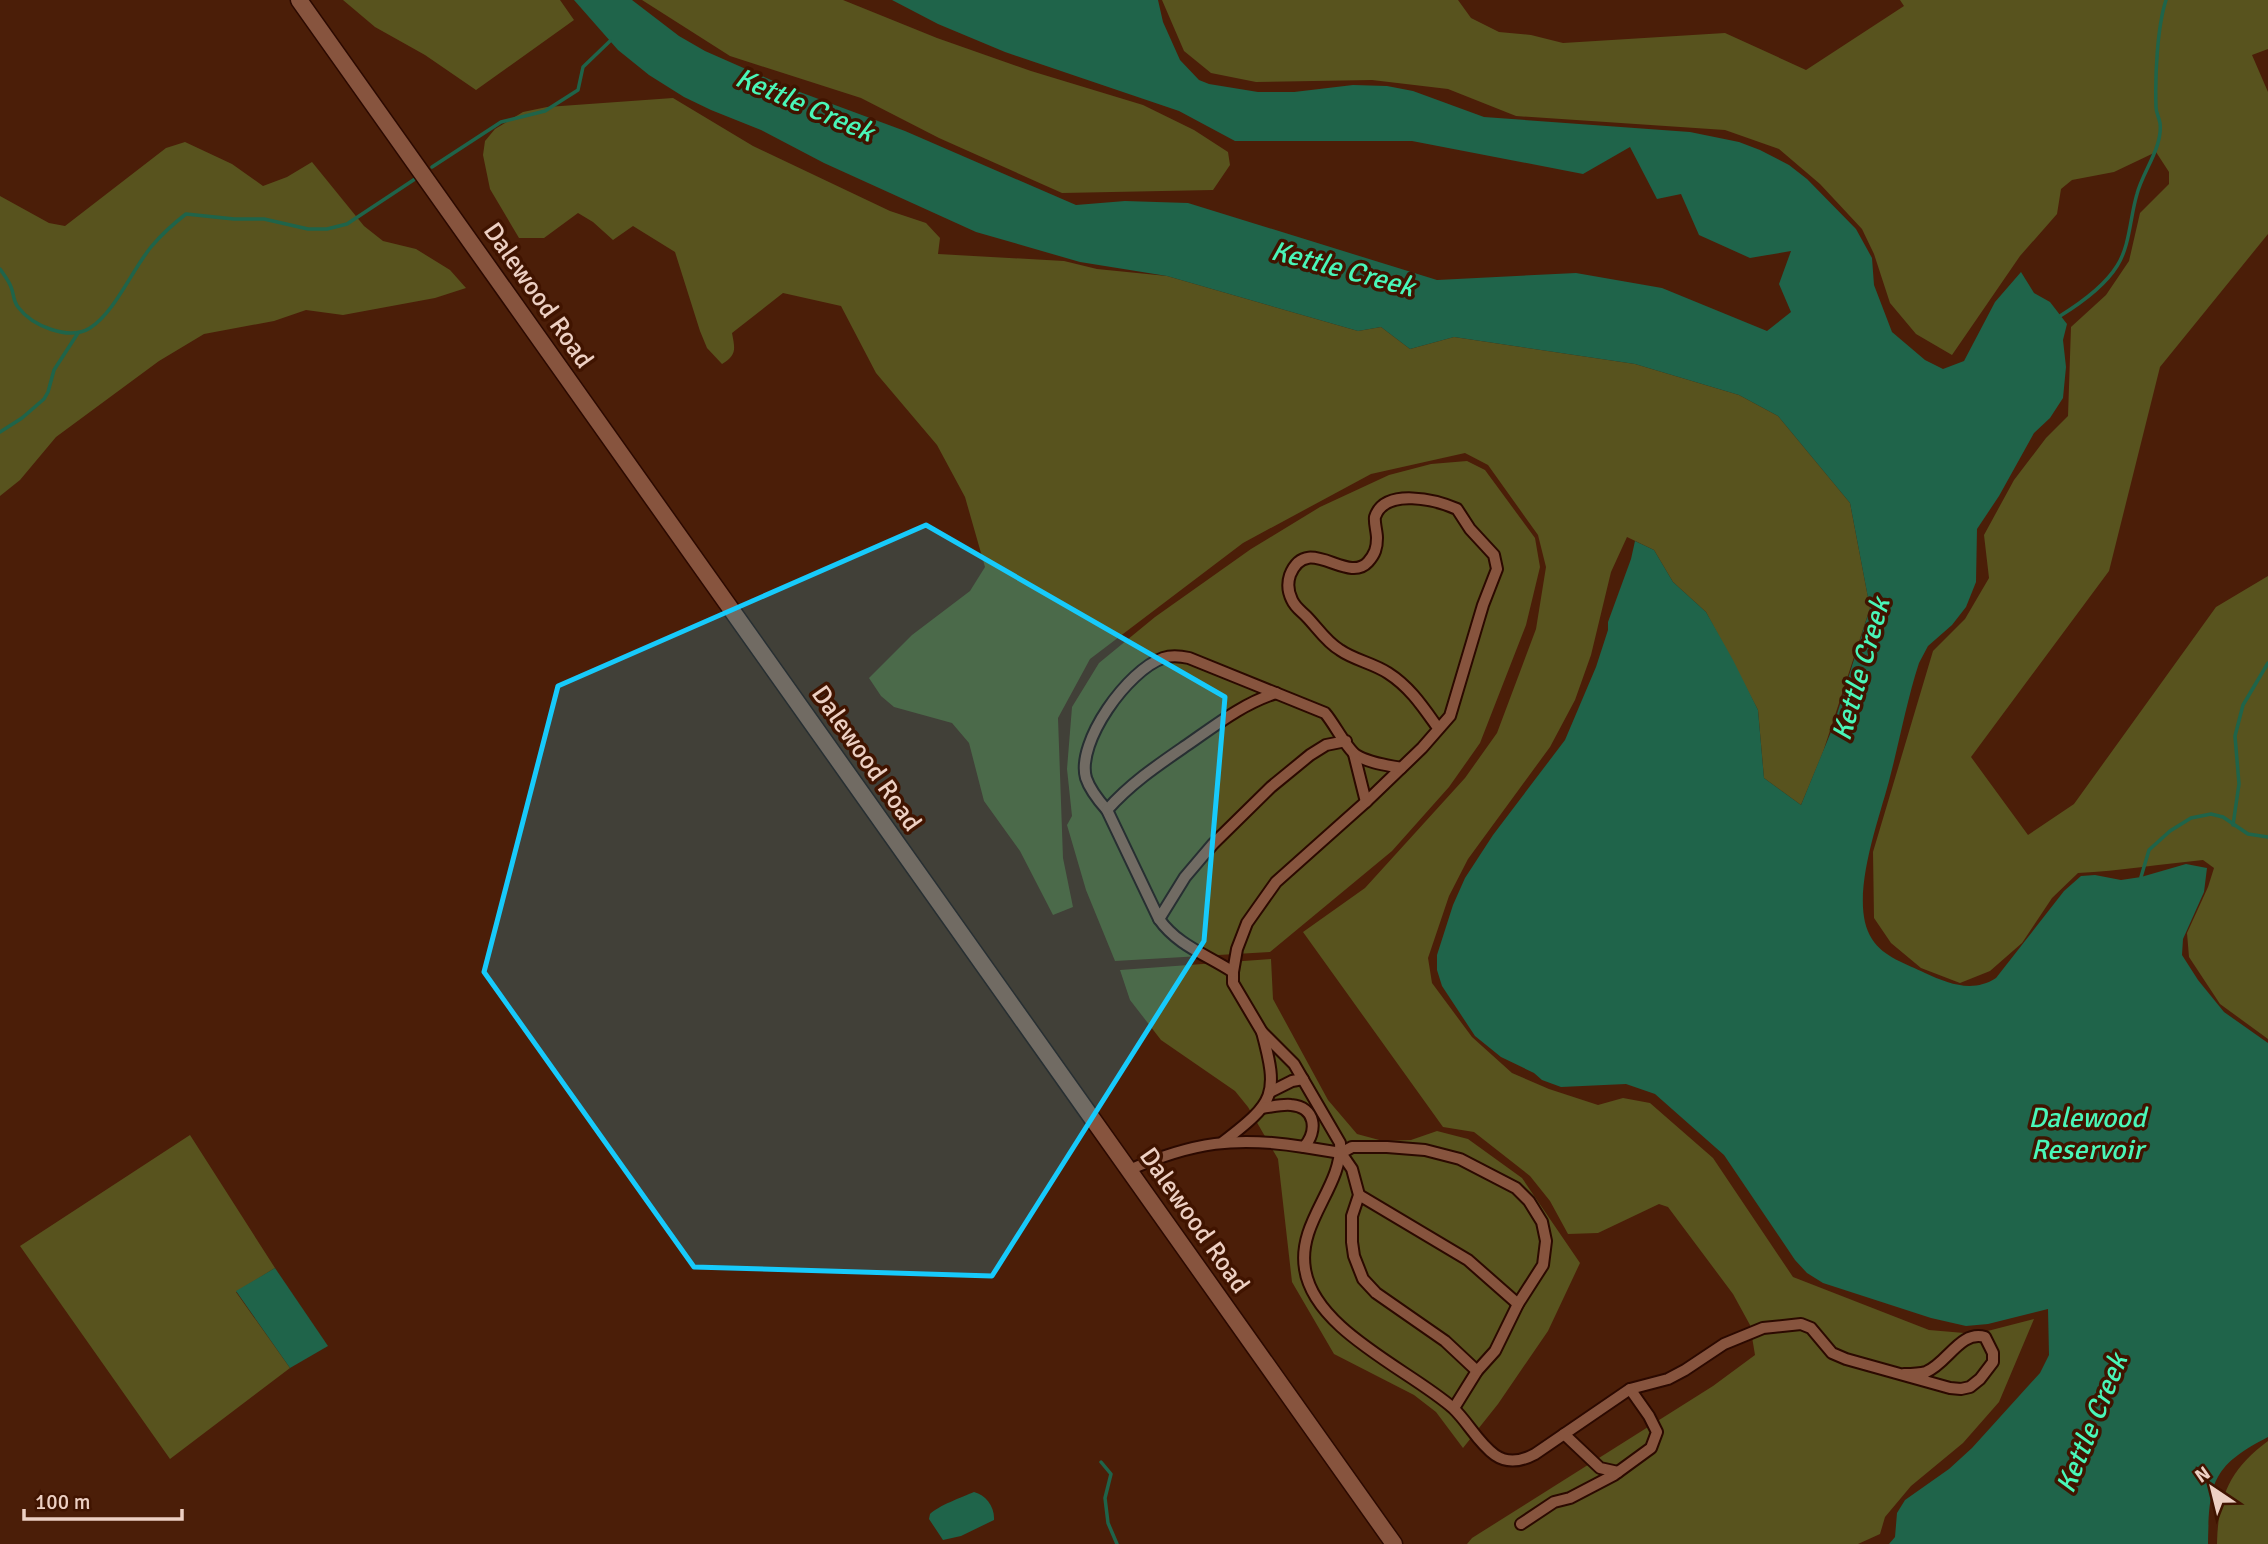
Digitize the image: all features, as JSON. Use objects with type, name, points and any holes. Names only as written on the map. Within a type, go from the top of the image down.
[{"type":"main road","name":"Dalewood Road","points":[[299,0],[1394,1544]]},
{"type":"street","points":[[1223,1142],[1262,1108],[1272,1091],[1272,1076],[1262,1032],[1233,983],[1237,949],[1247,923],[1276,882],[1366,802],[1437,733],[1438,728],[1450,716],[1483,605],[1497,569],[1494,555],[1470,529],[1457,509],[1423,500],[1397,498],[1381,508],[1375,518],[1375,555],[1363,567],[1354,570],[1315,556],[1294,566],[1287,582],[1289,594],[1294,605],[1340,651],[1388,673],[1413,693],[1438,728]]},
{"type":"street","points":[[1233,972],[1182,944],[1168,933],[1107,810],[1087,779],[1085,764],[1089,741],[1120,690],[1132,677],[1160,659],[1174,656],[1189,658],[1325,713],[1354,754],[1366,802]]},
{"type":"street","points":[[1107,810],[1146,772],[1256,699],[1276,693]]},
{"type":"street","points":[[1159,919],[1185,877],[1213,844],[1271,787],[1326,745],[1346,741]]},
{"type":"street","points":[[1354,754],[1372,762],[1401,768]]},
{"type":"street","points":[[1262,1032],[1280,1047],[1303,1079],[1340,1143],[1341,1153],[1330,1184],[1311,1222],[1304,1265],[1307,1282],[1321,1305],[1336,1321],[1363,1345],[1454,1408],[1495,1455],[1507,1461],[1524,1460],[1630,1390],[1668,1379],[1708,1353],[1763,1328],[1801,1324],[1811,1328],[1832,1353],[1950,1388],[1970,1387],[1987,1371],[1993,1362],[1993,1353],[1985,1336],[1976,1334],[1969,1336],[1945,1359],[1927,1371],[1904,1374]]},
{"type":"street","points":[[1272,1091],[1303,1079]]},
{"type":"street","points":[[1262,1108],[1290,1105],[1302,1108],[1311,1116],[1314,1129],[1304,1147]]},
{"type":"street","points":[[1129,1170],[1165,1154],[1223,1142],[1268,1142],[1341,1153],[1352,1147],[1425,1150],[1460,1159],[1516,1188],[1529,1201],[1542,1222],[1546,1241],[1543,1265],[1518,1304],[1495,1351],[1477,1371],[1454,1408]]},
{"type":"street","points":[[1341,1153],[1352,1169],[1359,1195],[1352,1216],[1352,1242],[1353,1256],[1363,1279],[1376,1293],[1445,1341],[1477,1371]]},
{"type":"street","points":[[1359,1195],[1468,1260],[1518,1304]]},
{"type":"street","points":[[1521,1524],[1554,1502],[1570,1498],[1618,1472],[1651,1448],[1657,1432],[1630,1390]]},
{"type":"street","points":[[1564,1434],[1600,1468],[1618,1472]]},
{"type":"highlighted area","points":[[926,525],[1225,697],[1204,941],[992,1276],[694,1267],[484,972],[558,686]]},
{"type":"shaded area","points":[[343,0],[560,0],[574,20],[476,90],[425,55],[375,27]]},
{"type":"shaded area","points":[[642,0],[843,0],[937,38],[1031,71],[1143,105],[1194,130],[1228,152],[1230,165],[1213,190],[1062,193],[939,138],[861,98],[730,56]]},
{"type":"shaded area","points":[[1162,0],[1458,0],[1471,18],[1499,32],[1531,35],[1563,43],[1725,33],[1806,70],[1904,6],[1900,0],[2268,0],[2268,49],[2252,55],[2268,92],[2268,234],[2160,367],[2109,571],[1971,757],[2028,835],[2074,804],[2216,607],[2268,576],[2268,1039],[2220,1004],[2189,957],[2187,933],[2214,868],[2203,860],[2078,873],[2052,898],[2022,943],[1990,971],[1960,983],[1921,968],[1891,943],[1874,918],[1873,852],[1933,651],[1965,619],[1989,578],[1984,535],[2014,480],[2046,438],[2068,416],[2071,327],[2106,295],[2129,261],[2140,213],[2169,184],[2169,172],[2156,152],[2114,172],[2072,180],[2061,189],[2057,214],[2020,256],[1952,355],[1916,334],[1890,303],[1874,254],[1862,229],[1820,184],[1779,149],[1725,130],[1516,116],[1448,89],[1372,80],[1256,82],[1211,73],[1184,51]]},
{"type":"shaded area","points":[[673,98],[753,146],[890,211],[926,223],[940,238],[938,254],[1064,261],[1097,269],[1167,276],[1358,331],[1381,327],[1410,349],[1454,337],[1635,364],[1739,395],[1778,416],[1850,503],[1870,608],[1823,752],[1801,805],[1764,778],[1758,710],[1706,612],[1673,582],[1654,550],[1627,537],[1611,572],[1591,655],[1575,700],[1550,747],[1468,859],[1449,896],[1428,958],[1432,983],[1472,1037],[1512,1073],[1598,1105],[1623,1098],[1650,1103],[1713,1158],[1793,1277],[1929,1330],[1976,1334],[2034,1319],[1999,1402],[1963,1443],[1911,1486],[1885,1517],[1880,1534],[1858,1544],[1467,1544],[1472,1538],[1713,1386],[1755,1355],[1750,1325],[1733,1294],[1668,1207],[1659,1204],[1598,1233],[1568,1234],[1550,1201],[1530,1176],[1474,1132],[1443,1127],[1303,932],[1365,888],[1465,778],[1497,733],[1536,629],[1546,567],[1538,535],[1488,465],[1465,453],[1371,474],[1243,543],[1090,659],[1058,718],[1063,858],[1073,907],[1053,915],[1020,851],[984,801],[969,743],[952,723],[894,707],[881,696],[869,678],[912,635],[970,591],[985,567],[965,497],[937,445],[876,373],[841,306],[783,293],[732,333],[734,351],[722,364],[707,348],[675,252],[633,226],[613,240],[578,213],[544,238],[519,238],[490,189],[483,155],[485,141],[495,129],[523,112],[547,107]]},
{"type":"shaded area","points":[[185,142],[232,164],[263,186],[287,177],[312,162],[364,226],[383,241],[416,249],[450,270],[466,288],[435,298],[343,315],[306,310],[274,321],[204,334],[159,361],[56,437],[20,480],[0,496],[0,196],[49,223],[65,226],[166,148]]},
{"type":"shaded area","points":[[1467,461],[1485,470],[1535,538],[1540,567],[1526,625],[1480,743],[1449,787],[1392,851],[1270,952],[1115,961],[1086,890],[1067,825],[1072,816],[1067,769],[1072,707],[1099,663],[1155,617],[1251,549],[1320,507],[1389,475],[1431,464]]},
{"type":"shaded area","points":[[1271,959],[1273,999],[1328,1100],[1357,1134],[1383,1141],[1411,1140],[1437,1131],[1468,1139],[1522,1178],[1580,1263],[1548,1331],[1498,1404],[1463,1448],[1436,1412],[1414,1395],[1334,1354],[1292,1282],[1278,1159],[1248,1107],[1235,1091],[1161,1040],[1130,1000],[1120,970]]},
{"type":"shaded area","points":[[190,1135],[275,1268],[236,1292],[290,1368],[170,1459],[20,1246]]},
{"type":"shaded area","points":[[2268,1441],[2268,1544],[2217,1544],[2220,1512],[2228,1486],[2244,1463]]},
{"type":"water","name":"Dalewood Reservoir","points":[[574,0],[632,0],[679,36],[705,51],[789,88],[905,131],[1076,205],[1125,201],[1188,203],[1437,280],[1576,273],[1662,288],[1767,331],[1791,312],[1779,284],[1791,251],[1750,258],[1699,235],[1681,194],[1657,199],[1630,147],[1583,174],[1412,141],[1235,141],[1179,111],[1005,52],[938,24],[892,0],[1158,0],[1163,22],[1180,60],[1199,80],[1209,84],[1258,92],[1294,92],[1353,85],[1387,86],[1413,91],[1484,117],[1690,132],[1739,142],[1789,165],[1807,179],[1856,229],[1872,258],[1874,285],[1892,332],[1925,360],[1943,369],[1964,361],[1995,302],[2021,272],[2034,293],[2050,302],[2067,324],[2063,340],[2066,367],[2063,398],[2050,418],[2034,433],[1977,529],[1976,582],[1966,607],[1952,625],[1928,646],[1919,663],[1868,859],[1863,903],[1865,923],[1872,939],[1882,951],[1896,959],[1952,983],[1979,985],[1996,978],[2064,891],[2081,876],[2095,875],[2121,880],[2186,864],[2207,868],[2204,892],[2183,939],[2182,955],[2224,1012],[2268,1043],[2268,1437],[2235,1457],[2217,1478],[2210,1505],[2208,1544],[1889,1544],[1895,1537],[1897,1513],[1905,1500],[1949,1469],[1972,1448],[2040,1373],[2049,1355],[2048,1309],[1988,1324],[1966,1326],[1931,1318],[1823,1283],[1807,1273],[1795,1260],[1724,1155],[1655,1094],[1626,1084],[1561,1087],[1542,1080],[1534,1073],[1501,1057],[1475,1036],[1442,986],[1437,970],[1437,955],[1453,905],[1465,878],[1493,835],[1565,740],[1596,667],[1635,541],[1654,550],[1673,582],[1706,612],[1758,710],[1764,778],[1801,805],[1833,727],[1870,608],[1850,503],[1778,416],[1739,395],[1635,364],[1454,337],[1410,349],[1381,327],[1358,331],[1167,276],[1080,262],[976,232],[824,163],[761,130],[684,97],[649,75],[618,50]]},
{"type":"water","points":[[275,1268],[328,1346],[290,1368],[236,1291]]},
{"type":"water","points":[[974,1492],[989,1502],[994,1520],[961,1536],[943,1540],[929,1519],[930,1514]]},
{"type":"waterway","points":[[2060,316],[2106,281],[2125,250],[2137,194],[2159,141],[2156,67],[2160,24],[2166,0]]},
{"type":"waterway","points":[[432,167],[501,122],[545,111],[578,90],[583,67],[610,41]]},
{"type":"waterway","points":[[0,269],[10,285],[16,305],[24,314],[51,330],[81,332],[99,321],[151,247],[186,214],[264,219],[308,229],[327,229],[347,224],[415,179]]},
{"type":"waterway","points":[[0,432],[44,399],[54,370],[78,333]]},
{"type":"waterway","points":[[2233,825],[2239,784],[2235,736],[2243,705],[2268,663]]},
{"type":"waterway","points":[[2141,877],[2149,850],[2170,831],[2191,818],[2211,814],[2223,817],[2248,834],[2268,837]]},
{"type":"waterway","points":[[1101,1462],[1111,1474],[1105,1498],[1108,1523],[1117,1544]]},
{"type":"water label","name":"Kettle Creek","points":[[805,104]]},
{"type":"water label","name":"Kettle Creek","points":[[1343,268]]},
{"type":"water label","name":"Kettle Creek","points":[[1860,669]]},
{"type":"water label","name":"Kettle Creek","points":[[2091,1423]]}]
